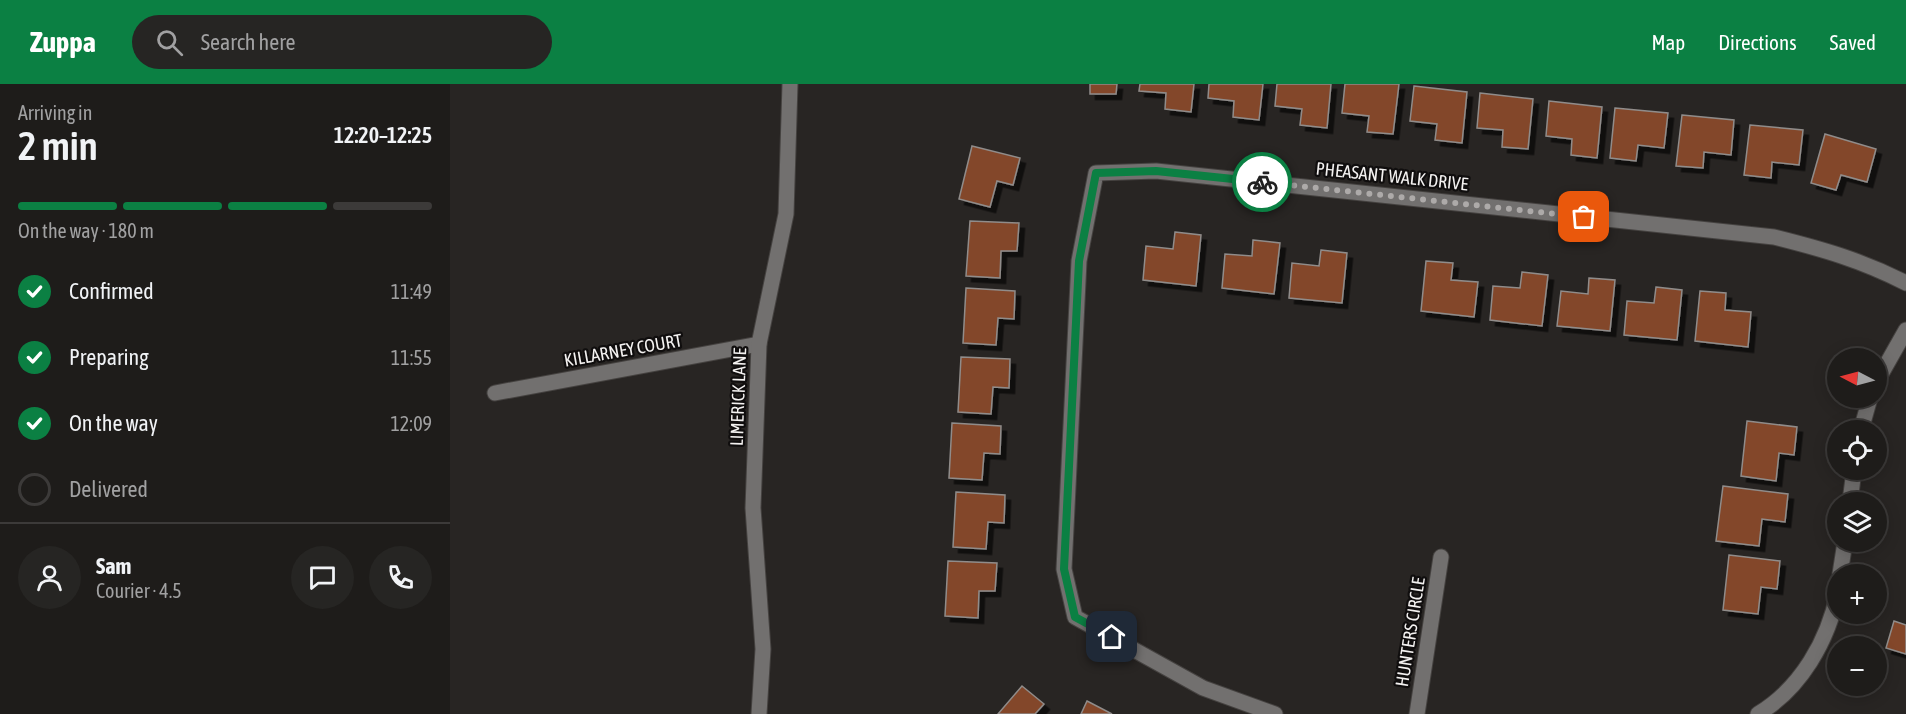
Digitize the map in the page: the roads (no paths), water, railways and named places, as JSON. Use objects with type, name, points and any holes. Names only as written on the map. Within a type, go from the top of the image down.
[{"type":"street","name":"LIMERICK LANE","points":[[759,714],[763,649],[753,508],[759,344],[786,214],[790,84]]},
{"type":"street","name":"PHEASANT WALK DRIVE","points":[[1275,714],[1203,688],[1075,617],[1064,569],[1079,261],[1096,173],[1156,171],[1774,237],[1830,251],[1880,270],[1906,283]]},
{"type":"street","points":[[1887,363],[1906,330]]},
{"type":"street","name":"KILLARNEY COURT","points":[[495,393],[759,344]]},
{"type":"street","name":"HUNTERS CIRCLE","points":[[1417,714],[1441,556]]},
{"type":"street","points":[[1758,714],[1799,677],[1818,651],[1829,624]]}]
